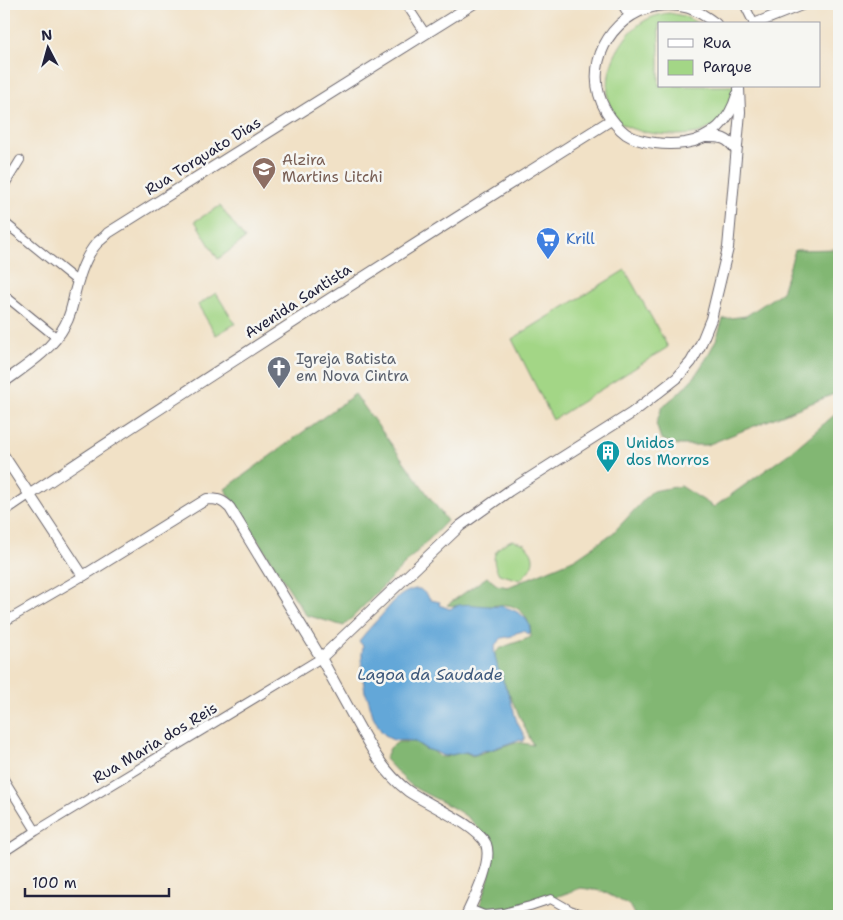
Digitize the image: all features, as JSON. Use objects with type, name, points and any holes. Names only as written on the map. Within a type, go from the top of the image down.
[{"type":"street","points":[[406,4],[425,33]]},
{"type":"street","name":"Rua Torquato Dias","points":[[4,382],[39,356],[66,324],[72,309],[78,282],[89,253],[96,243],[108,233],[473,4]]},
{"type":"street","points":[[623,4],[630,16]]},
{"type":"street","points":[[744,4],[753,22]]},
{"type":"street","points":[[759,22],[804,4]]},
{"type":"street","points":[[713,22],[702,13],[685,7],[666,5],[647,8],[630,16],[617,26],[606,40],[597,72],[598,90],[603,106],[611,120],[626,134],[647,142],[667,144],[687,143],[706,137],[724,138],[736,150]]},
{"type":"street","points":[[706,137],[726,120],[732,109],[739,88]]},
{"type":"street","points":[[321,658],[460,526],[509,491],[632,413],[677,378],[691,362],[700,346],[710,319],[728,248],[740,112],[739,88]]},
{"type":"street","name":"Avenida Santista","points":[[4,512],[161,407],[611,120]]},
{"type":"street","points":[[4,186],[20,160]]},
{"type":"street","points":[[4,222],[78,282]]},
{"type":"street","points":[[4,295],[56,338]]},
{"type":"street","points":[[4,456],[83,576]]},
{"type":"street","points":[[4,622],[83,576],[207,499],[224,502],[230,508],[321,658],[374,753],[393,778],[410,792],[475,832],[486,844],[488,851],[486,865],[468,913],[484,915],[503,913],[551,899],[570,910],[589,916]]},
{"type":"street","name":"Rua Maria dos Reis","points":[[4,852],[321,658]]},
{"type":"street","points":[[4,779],[36,831]]},
{"type":"green space","points":[[669,13],[684,16],[695,22],[658,22],[658,88],[735,88],[735,94],[720,120],[701,132],[670,135],[644,132],[624,125],[617,120],[610,108],[608,94],[609,75],[619,48],[628,35],[640,24]]},
{"type":"green space","points":[[220,206],[245,239],[218,259],[195,221]]},
{"type":"green space","points":[[839,249],[839,392],[707,445],[678,445],[661,439],[656,424],[662,407],[694,377],[716,340],[723,319],[746,316],[782,292],[795,250]]},
{"type":"green space","points":[[625,270],[668,347],[553,420],[512,339]]},
{"type":"green space","points":[[216,293],[235,324],[216,335],[198,305]]},
{"type":"green space","points":[[355,394],[447,521],[344,626],[306,615],[225,489]]},
{"type":"green space","points":[[839,411],[839,916],[635,916],[629,905],[602,891],[581,888],[505,915],[478,910],[488,880],[490,861],[484,840],[476,825],[460,812],[412,786],[385,759],[390,748],[398,742],[415,742],[425,749],[432,750],[440,757],[462,752],[472,756],[516,742],[533,745],[495,664],[496,652],[498,650],[531,637],[531,632],[525,616],[513,606],[500,605],[479,608],[447,605],[487,577],[497,585],[508,587],[575,559],[613,533],[652,491],[681,486],[714,507],[791,452]]},
{"type":"green space","points":[[512,540],[525,544],[533,558],[530,568],[520,580],[499,574],[494,562],[495,553],[498,549]]},
{"type":"water","name":"Lagoa da Saudade","points":[[420,589],[431,600],[440,602],[439,605],[450,609],[458,605],[501,606],[511,609],[528,622],[530,633],[528,634],[523,631],[502,638],[496,644],[494,651],[498,669],[502,673],[517,722],[525,737],[523,741],[518,740],[473,755],[466,752],[445,756],[412,741],[393,740],[381,731],[373,716],[365,692],[362,673],[363,646],[359,641],[396,599],[404,593]]},
{"type":"place","name":"Alzira Martins Litchi","points":[[264,190]]},
{"type":"place","name":"Krill","points":[[548,260]]},
{"type":"place","name":"Igreja Batista em Nova Cintra","points":[[279,389]]},
{"type":"place","name":"Unidos dos Morros","points":[[608,473]]}]
